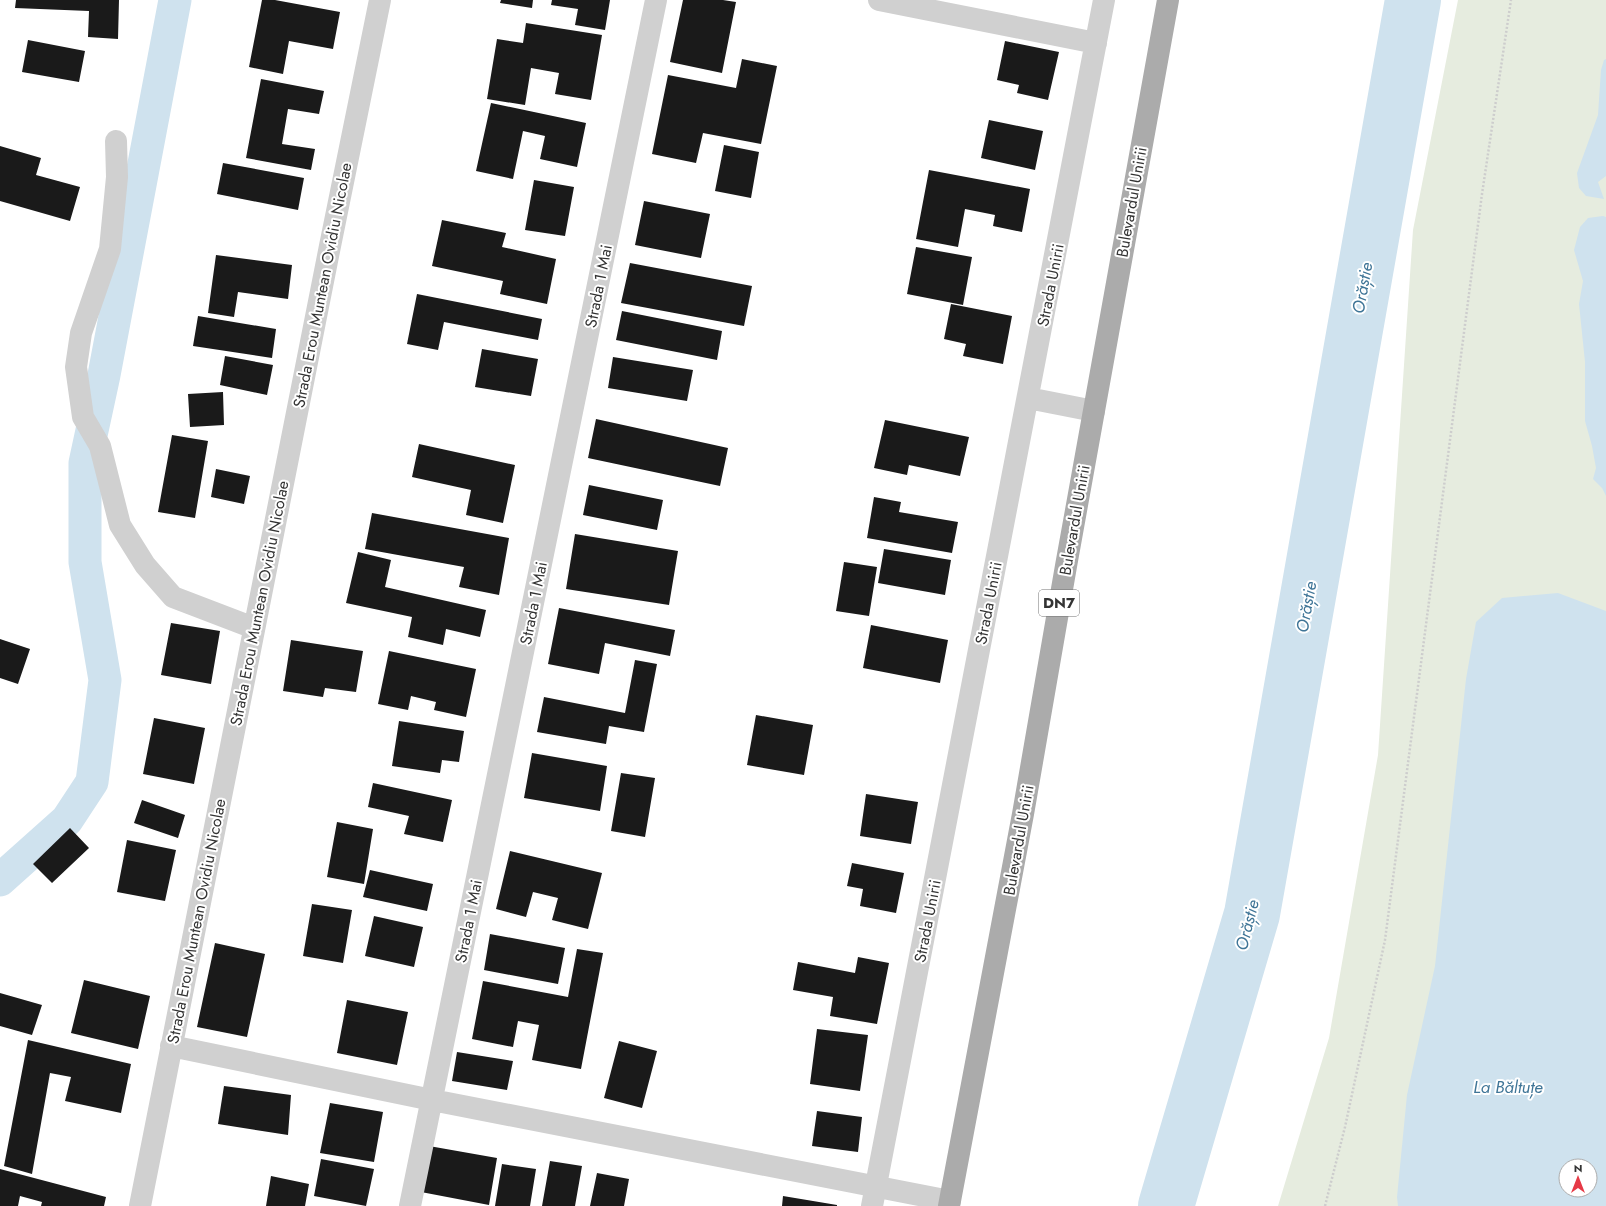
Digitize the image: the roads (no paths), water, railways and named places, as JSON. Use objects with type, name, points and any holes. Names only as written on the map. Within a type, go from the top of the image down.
[{"type":"main road","name":"Bulevardul Unirii","points":[[950,1203],[1024,806],[1168,0]]},
{"type":"street","name":"Strada Erou Muntean Ovidiu Nicolae","points":[[140,1206],[380,0]]},
{"type":"street","name":"Strada 1 Mai","points":[[410,1206],[656,0]]},
{"type":"street","points":[[878,0],[1096,43]]},
{"type":"street","name":"Strada Unirii","points":[[874,1196],[1104,0]]},
{"type":"street","points":[[116,141],[117,177],[110,249],[81,333],[76,367],[83,417],[100,446],[120,525],[145,565],[173,597],[254,628]]},
{"type":"street","points":[[1028,398],[1094,411]]},
{"type":"street","points":[[171,1046],[432,1100],[874,1196],[950,1203]]},
{"type":"water","points":[[1606,59],[1606,176],[1598,182],[1604,199],[1586,196],[1579,188],[1577,173],[1598,115],[1601,70],[1604,60]]},
{"type":"water","points":[[1606,217],[1606,496],[1602,488],[1593,479],[1596,468],[1585,421],[1585,362],[1579,304],[1583,281],[1574,250],[1580,227],[1588,218]]},
{"type":"water","name":"La Băltuțe","points":[[1558,593],[1606,611],[1606,1206],[1398,1206],[1397,1197],[1407,1095],[1435,966],[1466,679],[1476,622],[1502,598]]},
{"type":"waterway","points":[[0,880],[67,820],[92,782],[105,680],[85,562],[85,463],[104,375],[175,0]]},
{"type":"waterway","name":"Orăștie","points":[[1166,1206],[1252,914],[1413,0]]}]
